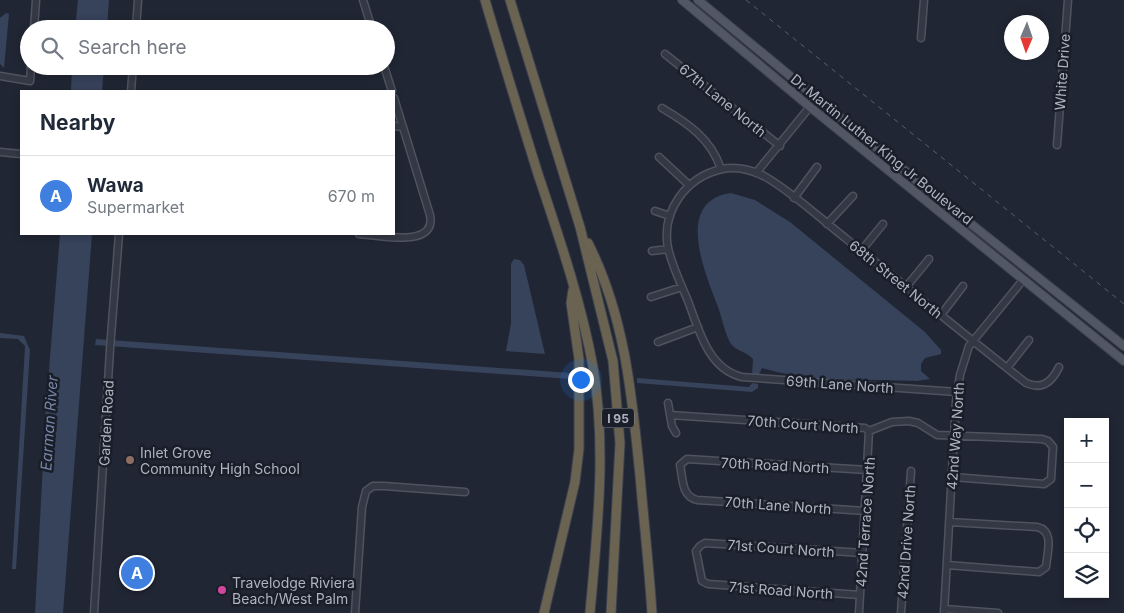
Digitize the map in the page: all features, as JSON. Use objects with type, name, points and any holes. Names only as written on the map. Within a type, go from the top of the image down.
[{"type":"highway","name":"I 95","points":[[484,0],[566,256],[593,368],[599,441],[599,487],[590,613]]},
{"type":"highway","name":"I 95","points":[[510,0],[580,227],[606,324],[613,361],[620,442],[619,491],[611,613]]},
{"type":"highway","points":[[580,227],[604,273],[618,322],[628,373],[635,420],[652,613]]},
{"type":"highway","points":[[544,613],[575,482],[579,449],[579,359],[571,303],[573,285]]},
{"type":"main road","name":"Dr Martin Luther King Jr Boulevard","points":[[682,0],[810,107],[1124,361]]},
{"type":"main road","name":"Dr Martin Luther King Jr Boulevard","points":[[698,0],[1124,346]]},
{"type":"street","points":[[35,20],[36,0]]},
{"type":"street","points":[[137,20],[138,0]]},
{"type":"street","points":[[363,0],[369,20]]},
{"type":"street","points":[[921,38],[924,0]]},
{"type":"street","name":"White Drive","points":[[1057,145],[1068,0]]},
{"type":"street","name":"67th Lane North","points":[[665,54],[780,146]]},
{"type":"street","points":[[0,76],[30,81],[30,75]]},
{"type":"street","points":[[131,90],[132,75]]},
{"type":"street","points":[[387,75],[392,90]]},
{"type":"street","points":[[658,342],[698,327],[668,249],[667,234],[670,216],[678,197],[689,185],[702,176],[721,170],[738,168],[756,173],[780,146],[817,98]]},
{"type":"street","points":[[372,235],[413,238],[428,231],[431,222],[395,101]]},
{"type":"street","points":[[662,108],[707,141],[716,155],[721,170]]},
{"type":"street","points":[[395,126],[403,127]]},
{"type":"street","points":[[0,152],[20,154]]},
{"type":"street","points":[[659,157],[689,185]]},
{"type":"street","points":[[794,198],[817,168]]},
{"type":"street","name":"68th Street North","points":[[756,173],[769,179],[794,198],[1026,383],[1035,386],[1049,383],[1059,367]]},
{"type":"street","points":[[827,224],[852,196]]},
{"type":"street","points":[[655,211],[670,216]]},
{"type":"street","points":[[861,251],[883,224]]},
{"type":"street","name":"Garden Road","points":[[94,613],[119,235]]},
{"type":"street","points":[[652,251],[668,249]]},
{"type":"street","points":[[906,287],[929,259]]},
{"type":"street","name":"42nd Way North","points":[[944,611],[957,392],[964,361],[974,341],[1023,280]]},
{"type":"street","points":[[941,315],[963,286]]},
{"type":"street","points":[[651,297],[682,287]]},
{"type":"street","name":"69th Lane North","points":[[698,327],[711,356],[725,371],[738,376],[957,392]]},
{"type":"street","points":[[1007,368],[1029,340]]},
{"type":"street","points":[[668,403],[676,433]]},
{"type":"street","name":"70th Court North","points":[[670,415],[865,428],[869,431],[899,420],[918,423],[937,436],[955,434],[1048,441],[1053,447],[1050,479],[1047,483],[1041,485],[952,477]]},
{"type":"street","name":"42nd Terrace North","points":[[859,613],[869,431]]},
{"type":"street","name":"70th Road North","points":[[690,498],[684,490],[680,465],[687,460],[868,470]]},
{"type":"street","name":"42nd Drive North","points":[[901,613],[911,471]]},
{"type":"street","points":[[355,613],[362,507],[366,491],[373,486],[378,486],[465,492]]},
{"type":"street","name":"70th Lane North","points":[[690,498],[866,511]]},
{"type":"street","points":[[946,566],[1036,573],[1042,571],[1046,566],[1048,536],[1045,530],[1037,527],[949,522]]},
{"type":"street","name":"71st Court North","points":[[702,581],[696,551],[705,544],[863,553]]},
{"type":"street","name":"71st Road North","points":[[702,581],[708,584],[860,595]]},
{"type":"street","points":[[944,611],[998,613]]},
{"type":"water","points":[[78,0],[109,0],[108,20],[76,20]]},
{"type":"water","points":[[6,13],[9,14],[4,68],[0,64],[0,18]]},
{"type":"water","points":[[72,75],[103,75],[102,90],[71,90]]},
{"type":"water","points":[[731,193],[755,200],[790,222],[925,332],[941,350],[941,354],[925,358],[921,364],[921,371],[930,379],[917,381],[819,378],[781,373],[762,368],[758,376],[752,375],[753,359],[733,346],[727,336],[707,277],[698,241],[698,224],[703,210],[713,199]]},
{"type":"water","name":"Earman River","points":[[60,235],[92,235],[63,613],[35,613],[46,407]]},
{"type":"water","points":[[514,259],[520,260],[524,265],[545,354],[506,351],[511,323],[511,264]]},
{"type":"water","points":[[0,333],[24,336],[30,350],[16,569],[12,569],[25,346],[18,339],[0,338]]},
{"type":"water","points":[[96,339],[571,373],[571,379],[95,345]]},
{"type":"water","points":[[637,378],[749,387],[752,383],[758,384],[758,388],[752,392],[637,383]]},
{"type":"railway","points":[[746,0],[1124,304]]},
{"type":"place","name":"Inlet Grove Community High School","points":[[130,460]]},
{"type":"place","name":"Wawa","points":[[137,573]]},
{"type":"place","name":"Travelodge Riviera Beach/West Palm","points":[[222,590]]}]
